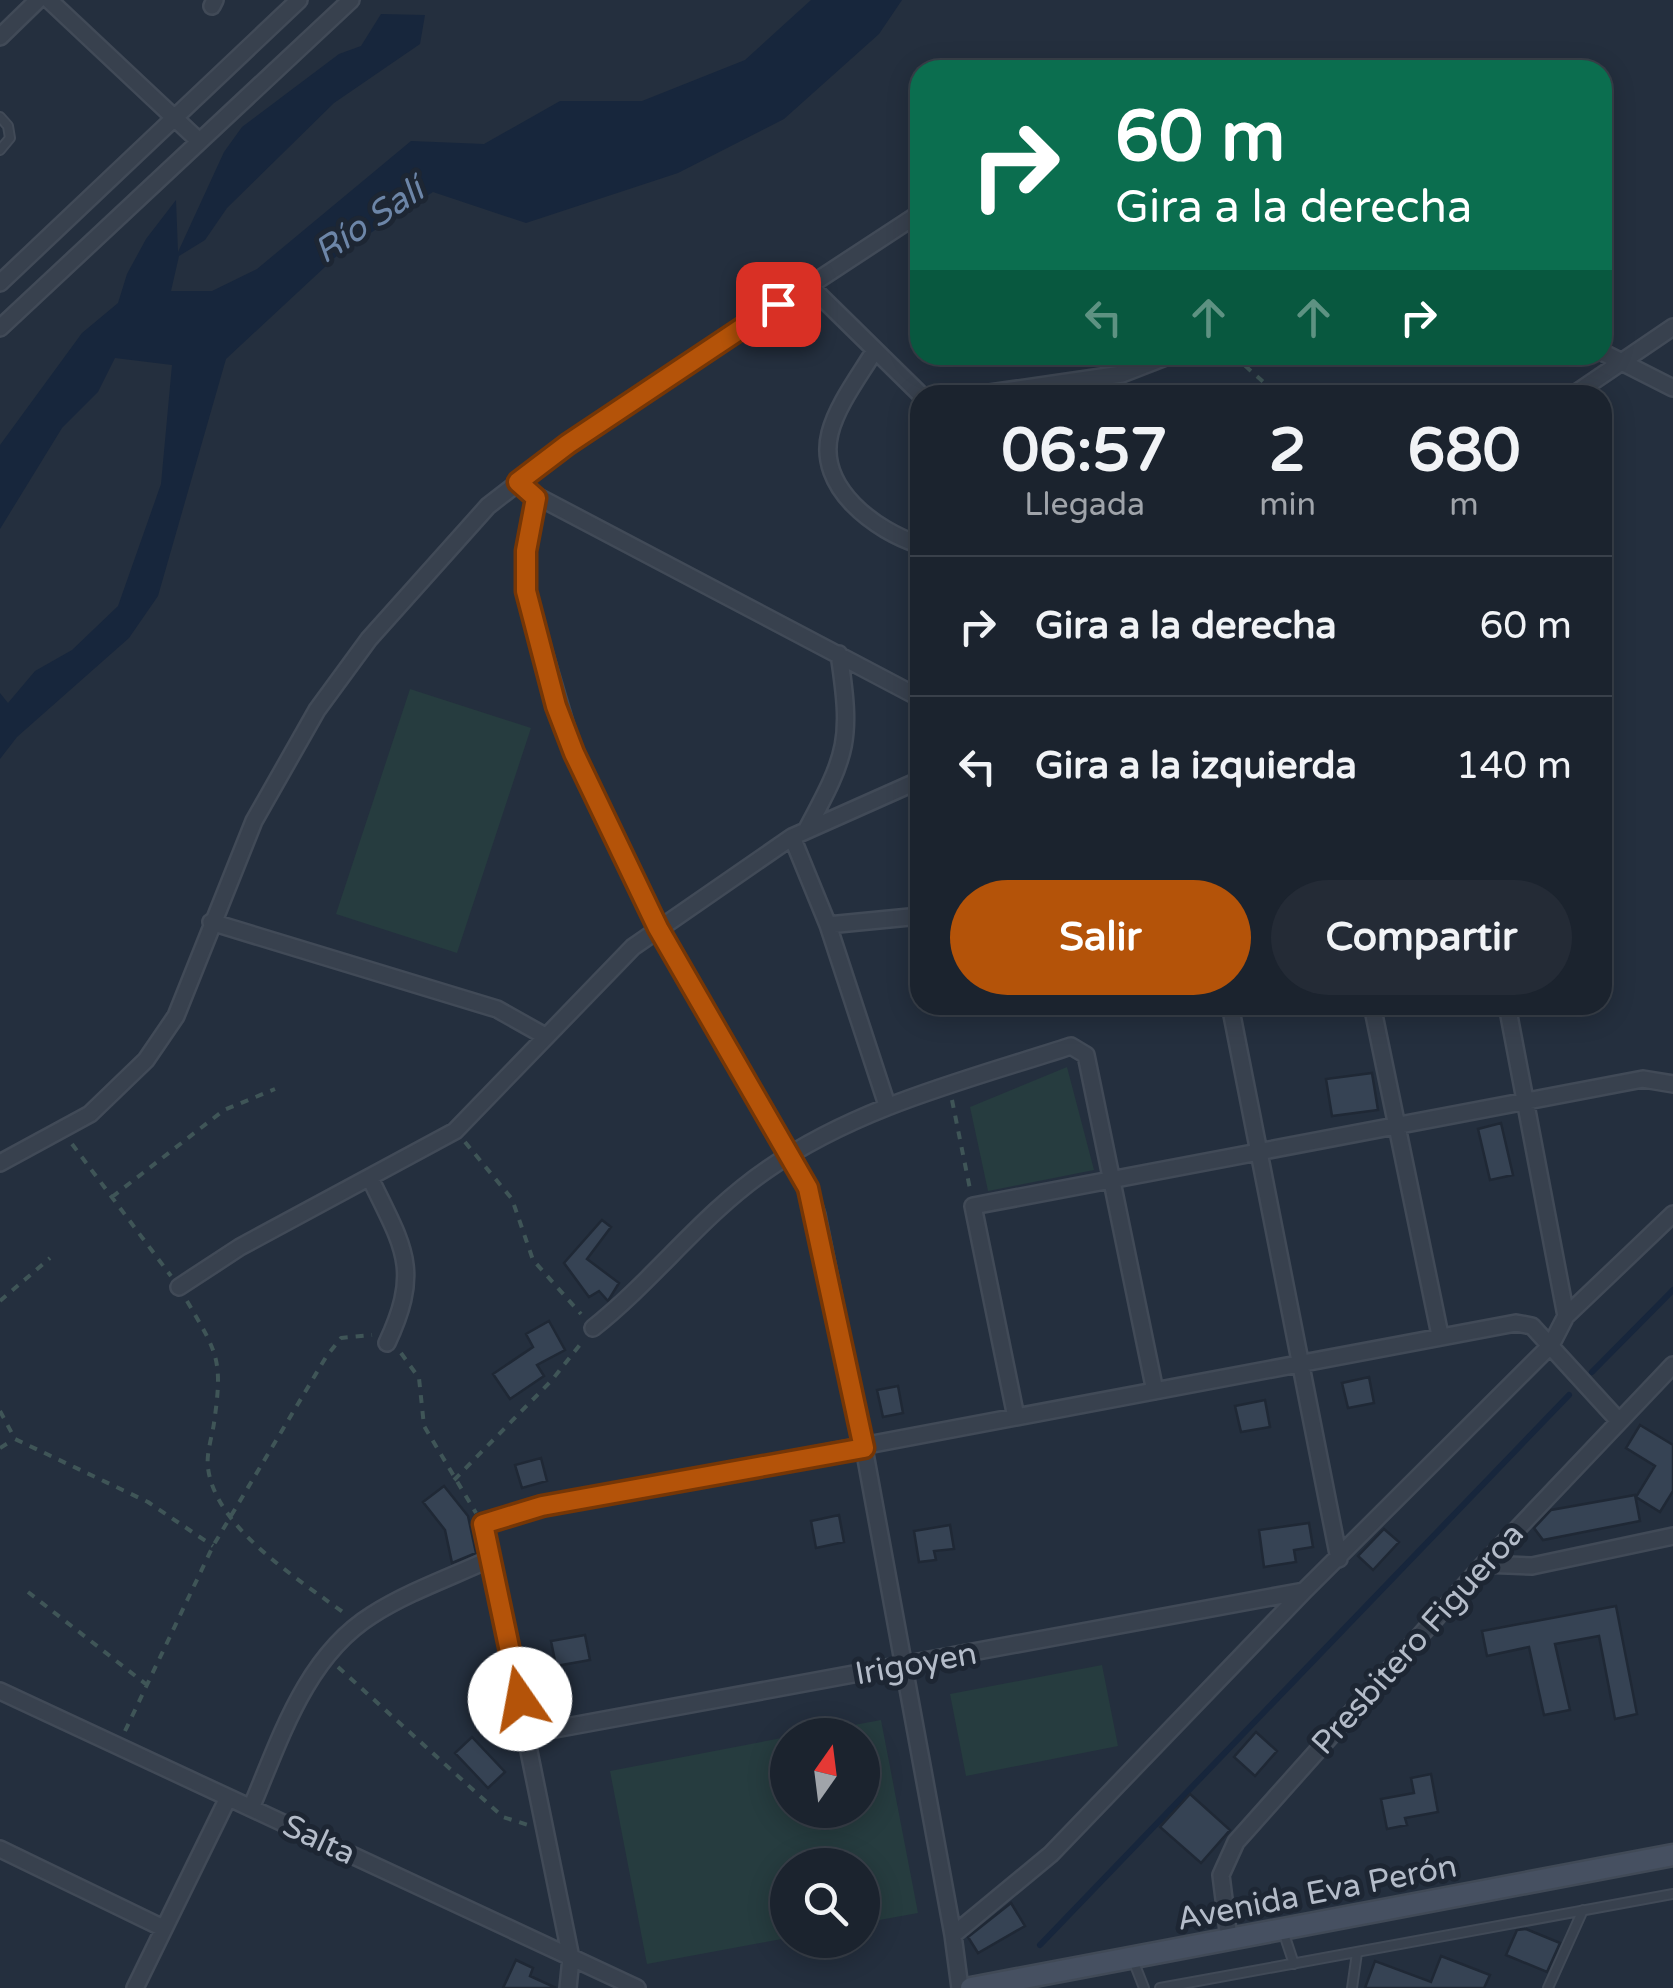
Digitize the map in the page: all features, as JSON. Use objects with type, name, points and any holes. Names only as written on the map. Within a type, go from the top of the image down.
[{"type":"main road","name":"Avenida Eva Perón","points":[[971,1988],[1673,1855]]},
{"type":"street","points":[[0,37],[38,0]]},
{"type":"street","points":[[49,0],[198,140]]},
{"type":"street","points":[[0,282],[300,0]]},
{"type":"street","points":[[0,328],[351,0]]},
{"type":"street","points":[[0,1163],[90,1114],[146,1060],[176,1016],[254,821],[318,710],[426,572],[488,506],[568,444],[910,218]]},
{"type":"street","points":[[808,284],[911,385]]},
{"type":"street","points":[[1588,385],[1673,327]]},
{"type":"street","points":[[875,350],[830,433],[828,456],[840,489],[871,523],[910,541]]},
{"type":"street","points":[[1612,357],[1673,388]]},
{"type":"street","points":[[1046,385],[1122,374],[1145,365]]},
{"type":"street","points":[[518,482],[536,498],[910,693]]},
{"type":"street","points":[[536,498],[526,551],[526,591],[549,680],[574,753],[658,928],[789,1156],[817,1215],[905,1666],[960,1988]]},
{"type":"street","points":[[839,654],[847,741],[840,766],[800,833],[887,1105]]},
{"type":"street","points":[[179,1287],[240,1246],[456,1131],[545,1036],[658,928],[800,833],[910,784]]},
{"type":"street","points":[[828,925],[910,917]]},
{"type":"street","points":[[211,922],[496,1009],[545,1036]]},
{"type":"street","points":[[1232,1015],[1339,1559]]},
{"type":"street","points":[[1374,1015],[1440,1335]]},
{"type":"street","points":[[1510,1015],[1566,1316]]},
{"type":"street","points":[[593,1328],[694,1229],[789,1156],[887,1105],[1071,1046],[1086,1055],[1156,1390]]},
{"type":"street","points":[[1016,1416],[973,1206],[1397,1122],[1643,1079],[1673,1084]]},
{"type":"street","points":[[370,1178],[403,1247],[408,1277],[404,1306],[387,1343]]},
{"type":"street","points":[[953,1935],[1052,1854],[1304,1591],[1551,1345],[1566,1316],[1673,1214]]},
{"type":"street","points":[[568,1988],[571,1958],[483,1524],[542,1506],[1516,1323],[1532,1326],[1618,1420]]},
{"type":"street","name":"Presbitero Figueroa","points":[[1229,1940],[1221,1876],[1236,1842],[1484,1564],[1673,1366]]},
{"type":"street","points":[[1484,1564],[1532,1566],[1673,1536]]},
{"type":"street","points":[[251,1808],[296,1702],[326,1658],[359,1624],[490,1559]]},
{"type":"street","name":"Irigoyen","points":[[528,1734],[1304,1591]]},
{"type":"street","name":"Salta","points":[[0,1691],[638,1988]]},
{"type":"street","points":[[135,1988],[228,1798]]},
{"type":"street","points":[[0,1850],[163,1928]]},
{"type":"lane","points":[[0,118],[8,126],[10,138],[0,150]]},
{"type":"lane","points":[[1160,1988],[1673,1894]]},
{"type":"lane","points":[[1548,1988],[1583,1910]]},
{"type":"lane","points":[[1282,1930],[1294,1964]]},
{"type":"lane","points":[[1352,1988],[1357,1953]]},
{"type":"lane","points":[[1132,1959],[1144,1988]]},
{"type":"path","points":[[1244,365],[1267,385]]},
{"type":"path","points":[[949,1086],[973,1206]]},
{"type":"path","points":[[112,1197],[224,1110],[275,1089]]},
{"type":"path","points":[[454,1480],[552,1380],[593,1328],[533,1260],[512,1199],[456,1131]]},
{"type":"path","points":[[63,1132],[179,1287],[218,1353],[221,1378],[208,1466],[215,1493],[251,1542],[359,1624]]},
{"type":"path","points":[[0,1301],[50,1258]]},
{"type":"path","points":[[118,1744],[213,1546],[341,1338],[372,1334],[397,1348],[419,1378],[424,1426],[483,1524]]},
{"type":"path","points":[[0,1411],[15,1440],[148,1502],[213,1546]]},
{"type":"path","points":[[0,1448],[15,1440]]},
{"type":"path","points":[[28,1592],[146,1685]]},
{"type":"path","points":[[326,1658],[502,1817],[547,1832]]},
{"type":"green space","points":[[410,689],[531,728],[457,953],[336,914]]},
{"type":"green space","points":[[1067,1067],[1094,1170],[988,1191],[970,1107]]},
{"type":"green space","points":[[1102,1665],[1118,1746],[966,1776],[950,1694]]},
{"type":"green space","points":[[880,1720],[918,1913],[880,1920],[880,1848],[770,1848],[770,1941],[647,1964],[610,1771],[770,1740],[770,1828],[880,1828]]},
{"type":"water","name":"Río Salí","points":[[811,0],[902,0],[879,34],[784,119],[678,173],[526,223],[433,192],[340,253],[226,359],[158,596],[129,638],[17,737],[0,759],[0,693],[8,703],[35,671],[72,650],[118,606],[161,484],[172,365],[115,358],[98,392],[62,428],[0,529],[0,445],[82,333],[118,303],[127,274],[146,239],[176,200],[178,252],[224,152],[242,127],[339,54],[361,46],[381,14],[425,15],[420,44],[334,103],[227,208],[205,240],[179,256],[171,291],[212,291],[257,269],[411,141],[484,144],[560,101],[642,101],[745,60]]},
{"type":"building","points":[[1372,1073],[1378,1110],[1332,1116],[1326,1079]]},
{"type":"building","points":[[1501,1123],[1513,1175],[1490,1180],[1478,1129]]},
{"type":"building","points":[[602,1220],[611,1227],[587,1259],[619,1283],[608,1301],[599,1291],[589,1297],[564,1263]]},
{"type":"building","points":[[549,1321],[565,1350],[537,1365],[544,1376],[510,1399],[493,1374],[533,1347],[526,1334]]},
{"type":"building","points":[[1369,1377],[1374,1403],[1348,1408],[1342,1383]]},
{"type":"building","points":[[898,1386],[903,1413],[883,1417],[877,1390]]},
{"type":"building","points":[[1265,1400],[1270,1427],[1241,1432],[1235,1406]]},
{"type":"building","points":[[1640,1425],[1673,1445],[1673,1491],[1660,1512],[1636,1497],[1655,1466],[1626,1448]]},
{"type":"building","points":[[541,1458],[547,1481],[522,1488],[515,1465]]},
{"type":"building","points":[[444,1486],[468,1516],[476,1553],[452,1563],[445,1530],[423,1502]]},
{"type":"building","points":[[1635,1495],[1640,1521],[1543,1540],[1534,1528],[1551,1510]]},
{"type":"building","points":[[839,1515],[844,1542],[816,1548],[811,1521]]},
{"type":"building","points":[[1309,1523],[1313,1547],[1294,1550],[1296,1562],[1264,1567],[1259,1530]]},
{"type":"building","points":[[950,1525],[954,1549],[934,1551],[936,1560],[919,1562],[914,1531]]},
{"type":"building","points":[[1384,1529],[1399,1542],[1373,1570],[1358,1556]]},
{"type":"building","points":[[1616,1606],[1637,1714],[1615,1719],[1599,1636],[1555,1644],[1570,1710],[1544,1715],[1529,1647],[1487,1656],[1482,1631]]},
{"type":"building","points":[[585,1635],[590,1660],[556,1666],[551,1641]]},
{"type":"building","points":[[1256,1732],[1277,1751],[1255,1776],[1234,1757]]},
{"type":"building","points":[[472,1737],[505,1772],[488,1788],[455,1753]]},
{"type":"building","points":[[1431,1774],[1438,1812],[1405,1818],[1407,1825],[1387,1829],[1381,1799],[1414,1793],[1411,1778]]},
{"type":"building","points":[[1190,1794],[1230,1830],[1201,1863],[1160,1827]]},
{"type":"building","points":[[1011,1903],[1025,1926],[978,1953],[968,1937]]},
{"type":"building","points":[[1526,1929],[1560,1943],[1547,1972],[1506,1955],[1517,1930]]},
{"type":"building","points":[[1441,1956],[1490,1975],[1484,1988],[1365,1988],[1375,1961],[1431,1982]]},
{"type":"building","points":[[516,1960],[533,1968],[530,1976],[556,1988],[503,1988]]},
{"type":"waterway","points":[[1592,1372],[1673,1290]]},
{"type":"waterway","points":[[1040,1945],[1569,1395]]},
{"type":"route","points":[[520,1699],[483,1524],[542,1506],[864,1448],[817,1215],[808,1188],[658,928],[574,753],[556,706],[526,591],[526,551],[536,498],[518,482],[568,444],[778,304]]}]
